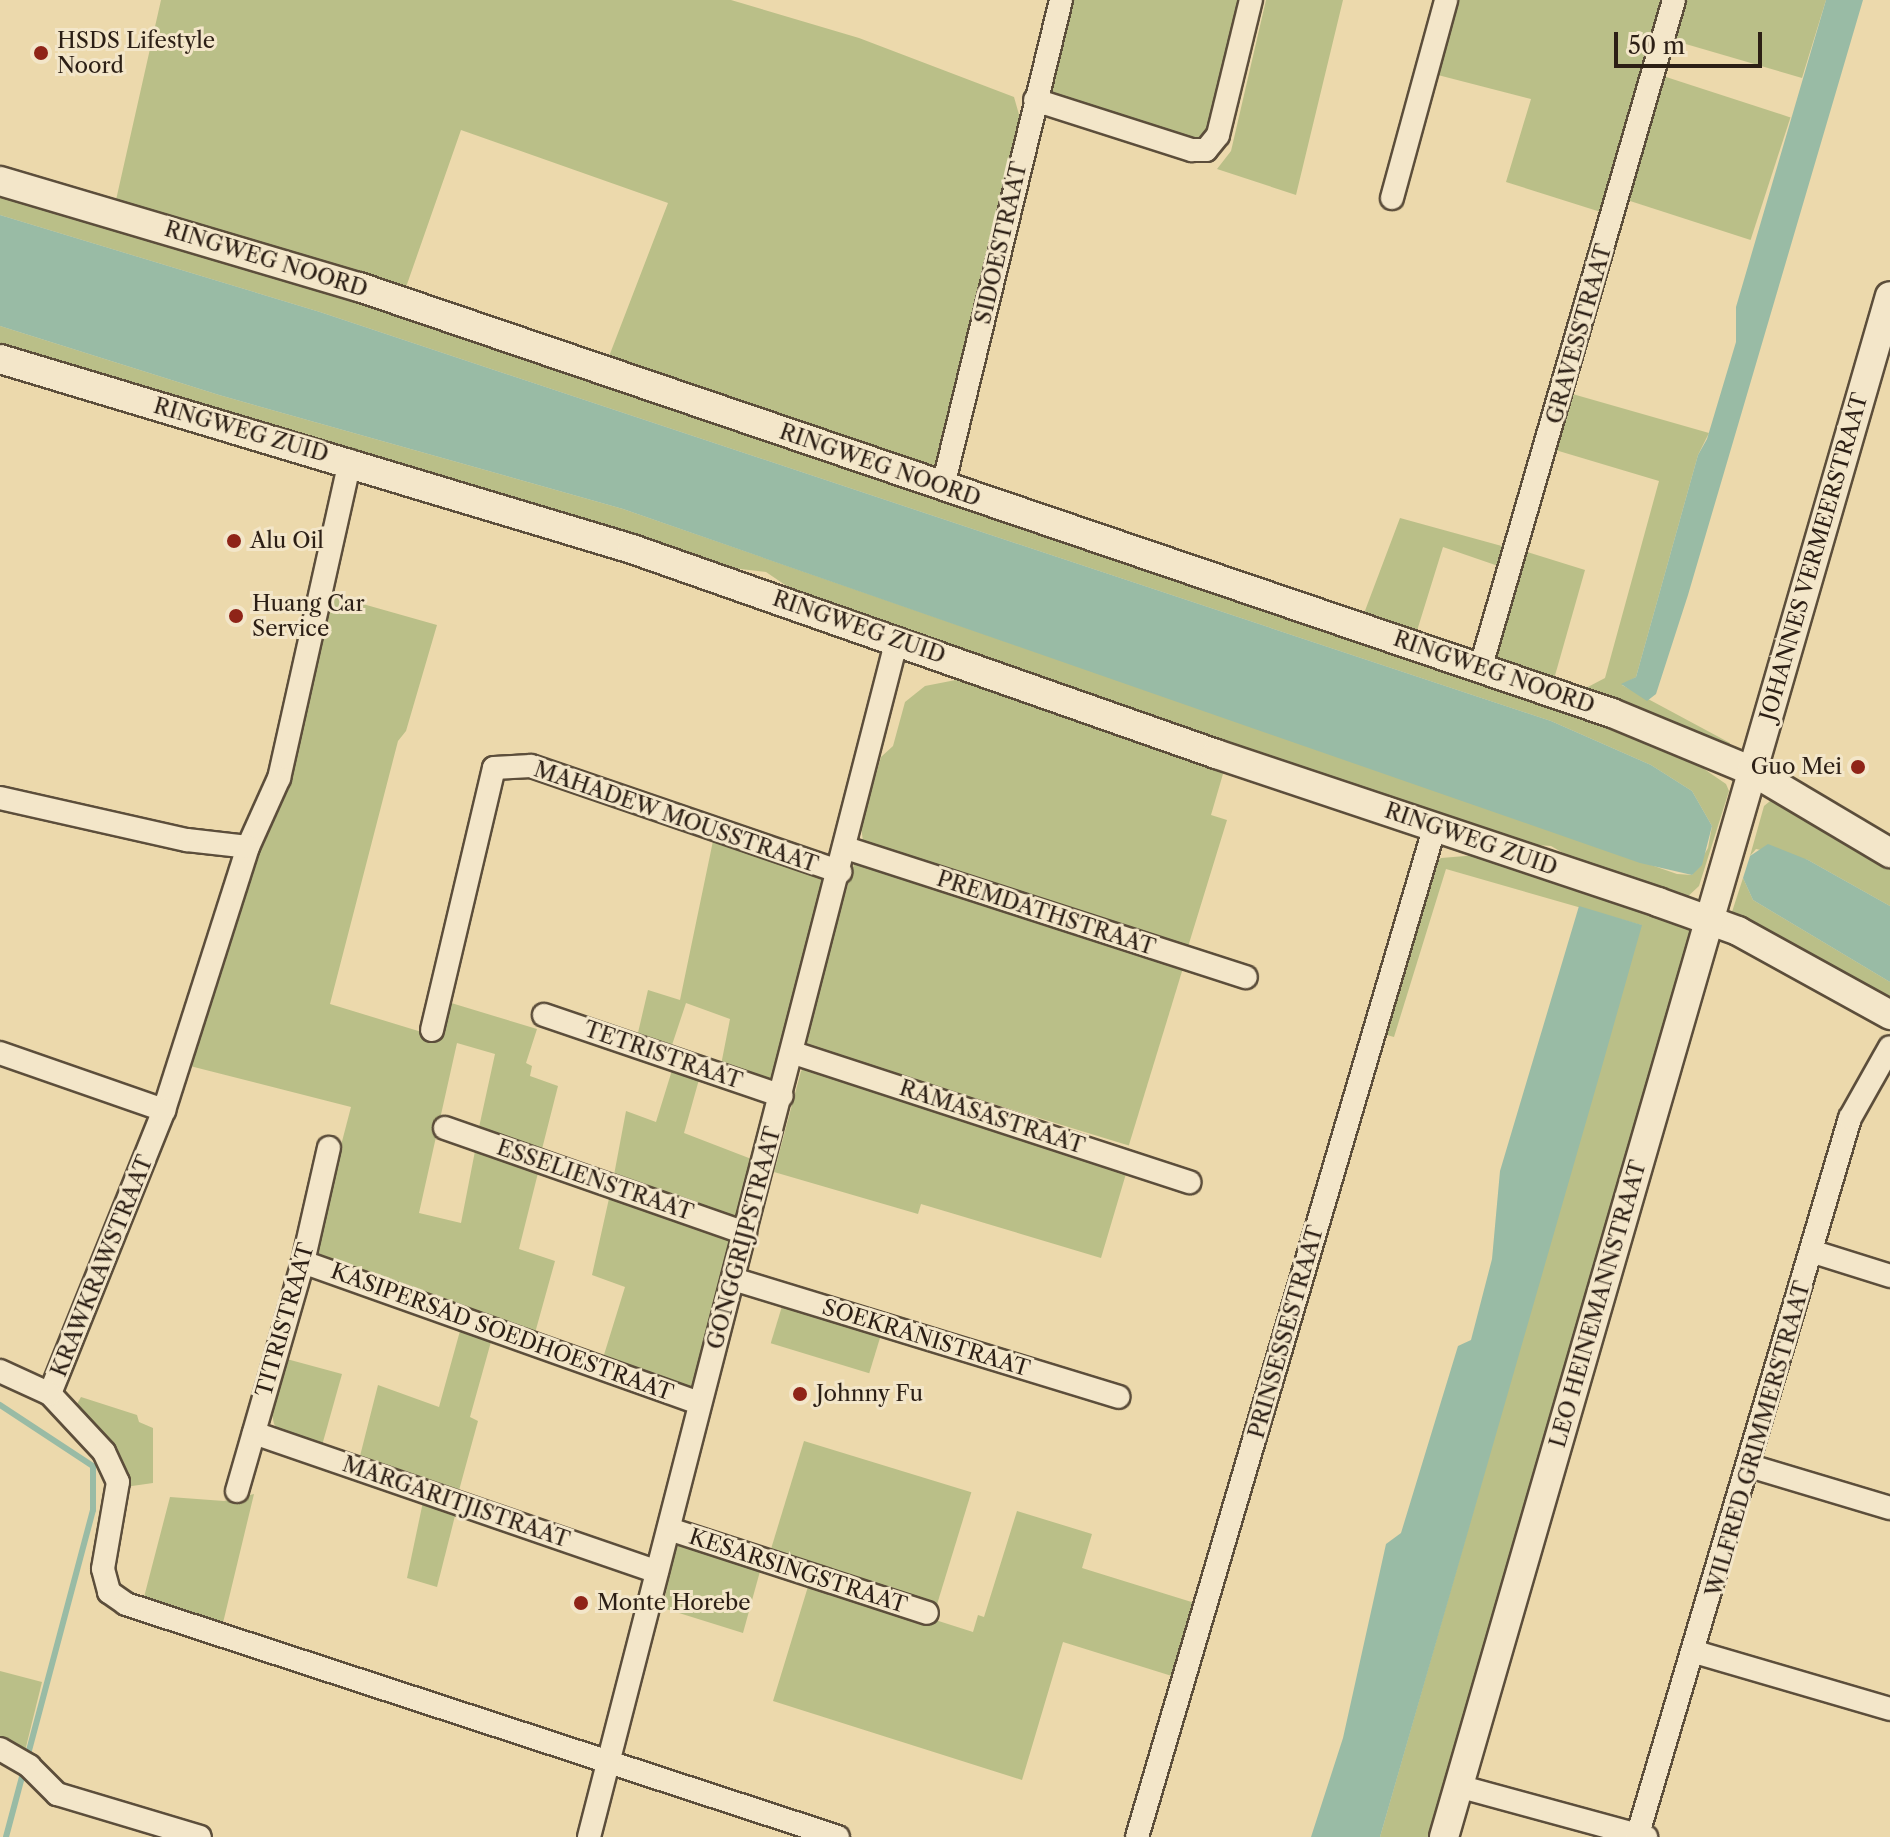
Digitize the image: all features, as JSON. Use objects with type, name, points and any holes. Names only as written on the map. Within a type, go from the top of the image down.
[{"type":"street","name":"SIDOESTRAAT","points":[[943,486],[1061,0]]},
{"type":"street","points":[[1035,100],[1192,150],[1206,150],[1218,135],[1251,0]]},
{"type":"street","points":[[1392,198],[1446,0]]},
{"type":"street","name":"GRAVESSTRAAT","points":[[1481,666],[1674,0]]},
{"type":"street","name":"RINGWEG NOORD","points":[[0,181],[359,287],[1481,666],[1612,713],[1752,771],[1890,853]]},
{"type":"street","name":"JOHANNES VERMEERSTRAAT","points":[[1752,771],[1890,296]]},
{"type":"street","name":"RINGWEG ZUID","points":[[0,359],[350,461],[632,549],[1435,826],[1712,907],[1738,931],[1890,1015]]},
{"type":"street","name":"KRAWKRAWSTRAAT","points":[[350,461],[279,778],[248,847],[164,1110],[50,1394],[104,1452],[118,1482],[103,1569],[109,1592],[126,1604],[838,1837]]},
{"type":"street","name":"GONGGRIJPSTRAAT","points":[[589,1837],[700,1403],[794,1053],[897,639]]},
{"type":"street","name":"MAHADEW MOUSSTRAAT","points":[[432,1030],[494,768],[531,766],[840,872]]},
{"type":"street","name":"LEO HEINEMANNSTRAAT","points":[[1444,1837],[1752,771]]},
{"type":"street","points":[[0,798],[187,840],[248,847]]},
{"type":"street","name":"PRINSESSESTRAAT","points":[[1137,1837],[1435,826]]},
{"type":"street","name":"PREMDATHSTRAAT","points":[[846,848],[1246,977]]},
{"type":"street","name":"TETRISTRAAT","points":[[544,1015],[782,1096]]},
{"type":"street","name":"WILFRED GRIMMERSTRAAT","points":[[1640,1836],[1814,1252],[1850,1118],[1890,1047]]},
{"type":"street","points":[[0,1053],[164,1110]]},
{"type":"street","name":"RAMASASTRAAT","points":[[794,1053],[1189,1182]]},
{"type":"street","name":"ESSELIENSTRAAT","points":[[445,1128],[745,1233]]},
{"type":"street","name":"TITRISTRAAT","points":[[237,1491],[303,1262],[329,1148]]},
{"type":"street","points":[[1814,1252],[1890,1276]]},
{"type":"street","name":"KASIPERSAD SOEDHOESTRAAT","points":[[303,1262],[700,1403]]},
{"type":"street","name":"SOEKRANISTRAAT","points":[[733,1279],[1118,1397]]},
{"type":"street","points":[[0,1371],[50,1394]]},
{"type":"street","name":"MARGARITJISTRAAT","points":[[254,1433],[657,1572]]},
{"type":"street","points":[[1750,1466],[1890,1508]]},
{"type":"street","name":"KESARSINGSTRAAT","points":[[669,1529],[927,1613]]},
{"type":"street","points":[[1695,1652],[1890,1709]]},
{"type":"street","points":[[15,1758],[57,1794],[200,1837]]},
{"type":"street","points":[[1458,1786],[1640,1836]]},
{"type":"green space","points":[[161,0],[731,0],[859,38],[1014,97],[1022,125],[937,463],[926,468],[608,359],[668,203],[461,130],[405,290],[116,200]]},
{"type":"green space","points":[[1068,0],[1255,0],[1210,145],[1045,94]]},
{"type":"green space","points":[[1266,0],[1343,0],[1296,195],[1217,169],[1231,151]]},
{"type":"green space","points":[[1455,0],[1669,0],[1607,214],[1506,182],[1531,99],[1434,74]]},
{"type":"green space","points":[[1683,0],[1826,0],[1802,78],[1672,40]]},
{"type":"green space","points":[[1663,76],[1790,117],[1751,240],[1623,199]]},
{"type":"green space","points":[[0,191],[165,236],[1600,719],[1691,760],[1726,784],[1729,791],[1699,886],[1683,901],[1589,868],[1551,846],[1522,844],[797,593],[766,572],[732,568],[521,501],[0,352],[0,326],[219,395],[623,509],[1677,874],[1692,875],[1708,848],[1712,826],[1692,791],[1651,765],[1551,721],[320,312],[0,215]]},
{"type":"green space","points":[[1569,393],[1709,433],[1698,455],[1636,677],[1622,685],[1730,743],[1729,752],[1584,689],[1605,678],[1659,481],[1552,449]]},
{"type":"green space","points":[[1400,518],[1509,548],[1504,568],[1443,547],[1416,634],[1363,616]]},
{"type":"green space","points":[[1524,551],[1585,570],[1554,679],[1501,662],[1496,653]]},
{"type":"green space","points":[[331,595],[437,625],[406,731],[398,741],[330,1004],[438,1037],[448,1002],[537,1029],[526,1063],[532,1066],[530,1076],[558,1086],[541,1153],[478,1132],[495,1054],[457,1043],[419,1213],[461,1223],[475,1151],[538,1173],[519,1249],[555,1261],[535,1333],[317,1256],[315,1245],[351,1107],[190,1066],[259,851],[280,802]]},
{"type":"green space","points":[[971,677],[1225,767],[1211,815],[1227,820],[1187,950],[871,848],[863,841],[861,827],[881,757],[893,746],[905,702],[925,686]]},
{"type":"green space","points":[[1775,797],[1890,859],[1890,906],[1808,860],[1756,849],[1750,856],[1764,806]]},
{"type":"green space","points":[[714,836],[824,878],[773,1080],[768,1083],[720,1070],[730,1019],[686,1003],[671,1048],[637,1037],[648,990],[680,1000]]},
{"type":"green space","points":[[1478,855],[1688,927],[1691,934],[1434,1837],[1380,1837],[1641,925],[1446,869],[1394,1037],[1383,1034],[1434,864],[1441,858]]},
{"type":"green space","points":[[855,861],[1185,962],[1129,1145],[799,1045]]},
{"type":"green space","points":[[1743,878],[1753,900],[1890,982],[1890,1005],[1731,915]]},
{"type":"green space","points":[[807,1066],[1128,1167],[1101,1258],[921,1204],[918,1214],[774,1172],[801,1071]]},
{"type":"green space","points":[[673,1067],[700,1076],[684,1133],[754,1160],[736,1221],[618,1181],[614,1175],[626,1111],[656,1122]]},
{"type":"green space","points":[[610,1194],[731,1238],[692,1389],[603,1358],[625,1287],[592,1275]]},
{"type":"green space","points":[[783,1303],[881,1333],[869,1373],[771,1343]]},
{"type":"green space","points":[[463,1320],[494,1331],[470,1417],[478,1421],[458,1494],[359,1460],[378,1385],[439,1407]]},
{"type":"green space","points":[[283,1358],[342,1374],[321,1449],[281,1434],[274,1424],[270,1404]]},
{"type":"green space","points":[[81,1397],[137,1415],[139,1422],[153,1428],[153,1483],[125,1487],[74,1409]]},
{"type":"green space","points":[[804,1441],[971,1492],[936,1609],[768,1558]]},
{"type":"green space","points":[[254,1494],[222,1627],[143,1601],[170,1497],[224,1501]]},
{"type":"green space","points":[[424,1497],[457,1508],[437,1587],[407,1578]]},
{"type":"green space","points":[[1017,1511],[1092,1534],[1082,1568],[1198,1604],[1175,1677],[1063,1642],[1022,1780],[773,1701],[810,1580],[973,1632],[978,1615],[984,1617]]},
{"type":"green space","points":[[681,1541],[762,1564],[743,1633],[663,1608],[674,1551]]},
{"type":"green space","points":[[0,1671],[42,1682],[25,1751],[0,1745]]},
{"type":"shaded area","points":[[1826,0],[1863,0],[1688,595],[1656,694],[1647,701],[1621,684],[1636,677],[1698,455],[1707,439],[1736,342],[1736,307]]},
{"type":"shaded area","points":[[0,215],[320,312],[1551,721],[1651,765],[1692,791],[1712,826],[1702,865],[1692,875],[1640,863],[623,509],[219,395],[0,326]]},
{"type":"shaded area","points":[[1768,844],[1808,860],[1890,906],[1890,982],[1753,900],[1743,878],[1750,856]]},
{"type":"shaded area","points":[[1579,906],[1642,925],[1601,1070],[1380,1837],[1311,1837],[1343,1738],[1386,1544],[1401,1533],[1458,1346],[1471,1340],[1492,1259],[1500,1171]]},
{"type":"waterway","points":[[0,1405],[93,1466],[93,1510],[6,1837]]},
{"type":"place","name":"HSDS Lifestyle Noord","points":[[41,53]]},
{"type":"place","name":"Alu Oil","points":[[234,541]]},
{"type":"place","name":"Huang Car Service","points":[[236,616]]},
{"type":"place","name":"Guo Mei","points":[[1858,767]]},
{"type":"place","name":"Johnny Fu","points":[[800,1394]]},
{"type":"place","name":"Monte Horebe","points":[[581,1603]]}]
